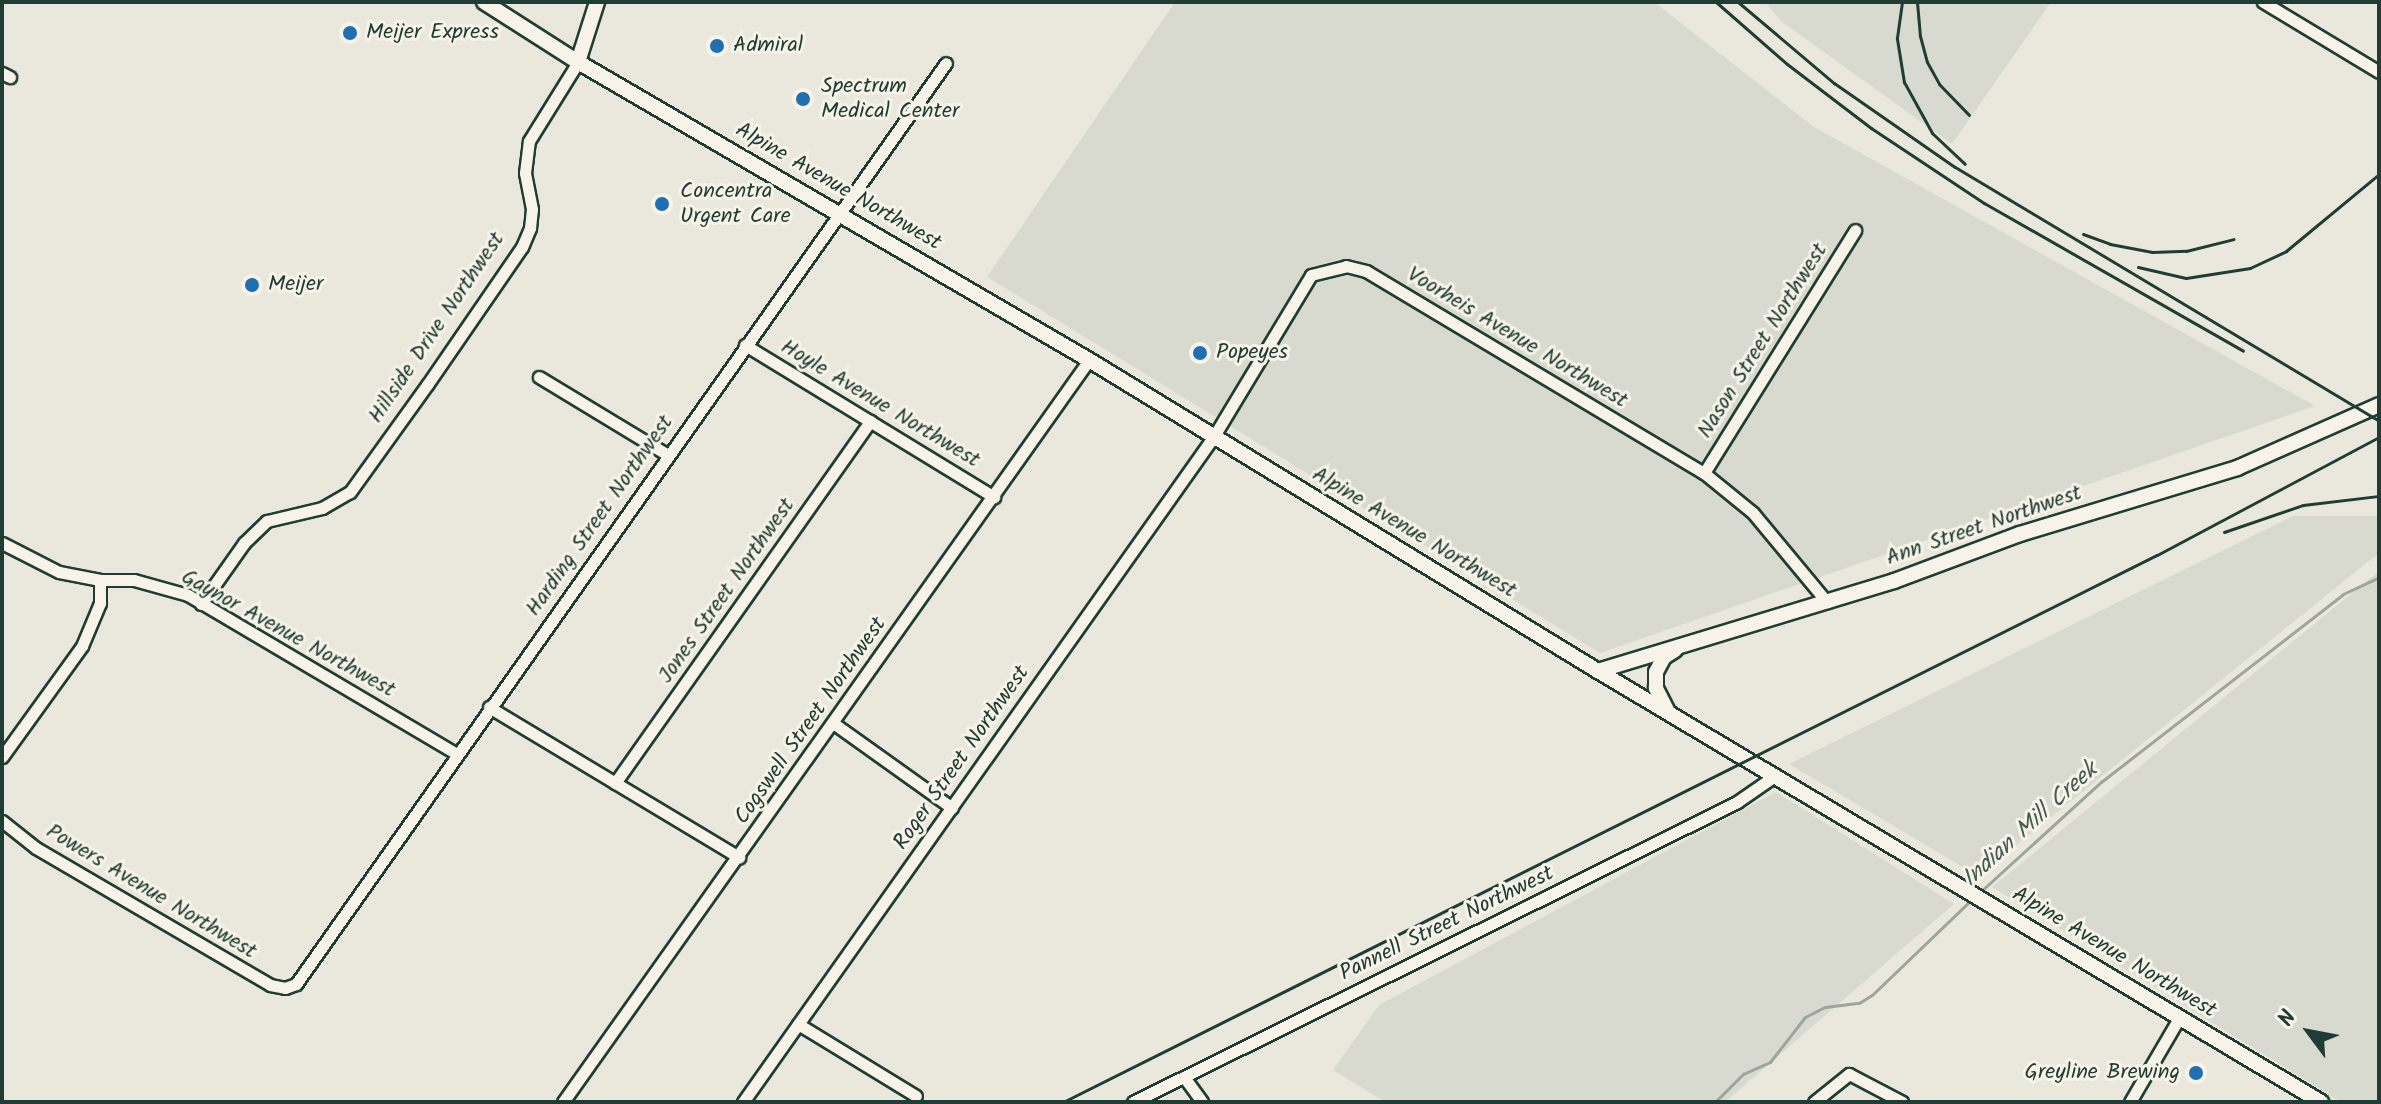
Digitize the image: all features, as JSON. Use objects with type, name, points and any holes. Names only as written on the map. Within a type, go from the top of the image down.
[{"type":"main road","name":"Alpine Avenue Northwest","points":[[484,2],[578,62],[1089,360],[1598,671],[2321,1102]]},
{"type":"main road","name":"Hillside Drive Northwest","points":[[578,62],[597,2]]},
{"type":"main road","name":"Ann Street Northwest","points":[[1598,671],[1827,602],[2020,534],[2237,468],[2379,405]]},
{"type":"main road","points":[[1667,711],[1656,688],[1656,672],[1664,657],[1681,646]]},
{"type":"street","points":[[2263,2],[2378,69]]},
{"type":"street","name":"Hillside Drive Northwest","points":[[201,604],[244,543],[267,521],[322,508],[350,492],[493,290],[530,228],[532,209],[525,173],[529,141],[578,62]]},
{"type":"street","name":"Harding Street Northwest","points":[[285,988],[296,984],[946,63]]},
{"type":"street","name":"Nason Street Northwest","points":[[1704,473],[1855,230]]},
{"type":"street","name":"Voorheis Avenue Northwest","points":[[1214,436],[1311,275],[1346,266],[1366,271],[1704,473],[1753,513],[1827,602]]},
{"type":"street","name":"Hoyle Avenue Northwest","points":[[745,345],[994,497]]},
{"type":"street","name":"Cogswell Street Northwest","points":[[563,1102],[1089,360]]},
{"type":"street","points":[[539,377],[668,455]]},
{"type":"street","name":"Jones Street Northwest","points":[[615,783],[870,421]]},
{"type":"street","name":"Roger Street Northwest","points":[[743,1102],[1214,436]]},
{"type":"street","name":"Gaynor Avenue Northwest","points":[[2,543],[42,566],[100,580],[131,580],[160,585],[201,604],[457,754]]},
{"type":"street","points":[[2,757],[82,646],[100,603],[100,580]]},
{"type":"street","points":[[489,707],[739,857]]},
{"type":"street","points":[[833,723],[952,808]]},
{"type":"street","name":"Pannell Street Northwest","points":[[1133,1102],[1737,802],[1776,775]]},
{"type":"street","name":"Powers Avenue Northwest","points":[[2,821],[50,856],[270,985],[285,988]]},
{"type":"street","points":[[2130,1102],[2179,1018]]},
{"type":"street","points":[[798,1024],[916,1096]]},
{"type":"street","points":[[1814,1102],[1849,1074],[1902,1102]]},
{"type":"street","points":[[1184,1077],[1202,1102]]},
{"type":"shaded area","points":[[1175,2],[1654,2],[1814,127],[2315,406],[1600,653],[987,277]]},
{"type":"shaded area","points":[[1765,2],[2051,2],[1952,144],[1782,22]]},
{"type":"shaded area","points":[[2293,516],[2379,516],[2379,553],[1978,876],[1789,764]]},
{"type":"shaded area","points":[[2379,571],[2379,1102],[2341,1102],[1992,887]]},
{"type":"shaded area","points":[[1776,792],[1954,904],[1725,1102],[1385,1102],[1333,1070],[1379,1005]]},
{"type":"waterway","name":"Indian Mill Creek","points":[[1980,892],[2101,782],[2343,594],[2379,577]]},
{"type":"waterway","name":"Indian Mill Creek","points":[[1715,1102],[1743,1074],[1770,1062],[1805,1017],[1825,1007],[1859,1003],[1872,995],[1971,900]]},
{"type":"railway","points":[[1716,2],[1787,64],[1871,128],[1984,203],[2243,351]]},
{"type":"railway","points":[[1738,2],[1834,83],[1955,167],[2379,421]]},
{"type":"railway","points":[[1902,2],[1897,39],[1904,82],[1932,133],[1965,164]]},
{"type":"railway","points":[[1917,2],[1920,36],[1927,62],[1939,84],[1969,115]]},
{"type":"railway","points":[[2138,267],[2186,278],[2250,268],[2286,251],[2379,174]]},
{"type":"railway","points":[[2083,234],[2110,244],[2152,252],[2186,251],[2234,239]]},
{"type":"railway","points":[[1063,1102],[2157,555],[2379,437]]},
{"type":"railway","points":[[2224,532],[2303,505],[2379,496]]},
{"type":"place","name":"Meijer Express","points":[[350,33]]},
{"type":"place","name":"Admiral","points":[[717,46]]},
{"type":"place","name":"Spectrum Medical Center","points":[[803,99]]},
{"type":"place","name":"Concentra Urgent Care","points":[[662,204]]},
{"type":"place","name":"Meijer","points":[[252,285]]},
{"type":"place","name":"Popeyes","points":[[1200,353]]},
{"type":"place","name":"Greyline Brewing","points":[[2196,1073]]}]
